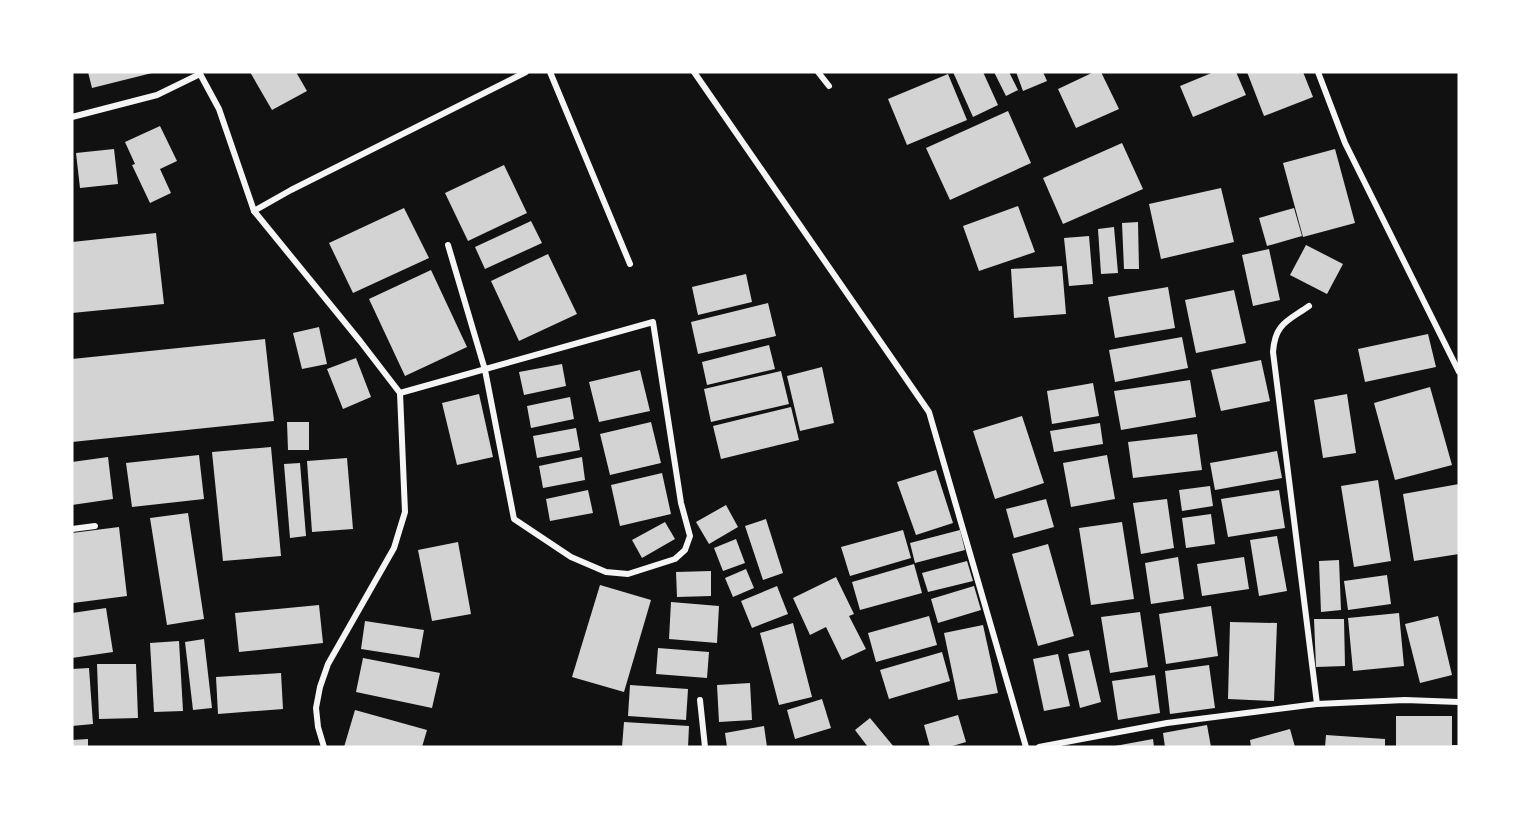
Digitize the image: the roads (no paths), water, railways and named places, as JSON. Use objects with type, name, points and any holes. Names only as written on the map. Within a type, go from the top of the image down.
[{"type":"street","points":[[254,212],[291,190],[526,72]]},
{"type":"street","points":[[550,72],[630,264]]},
{"type":"street","points":[[694,72],[929,412],[1026,747]]},
{"type":"street","points":[[818,72],[829,86]]},
{"type":"street","points":[[1318,72],[1345,143],[1459,372]]},
{"type":"street","points":[[72,117],[157,95],[199,73],[219,109],[254,212],[360,341],[399,393],[405,512],[394,548],[328,664],[320,687],[316,708],[318,727],[324,747]]},
{"type":"street","points":[[399,393],[485,370],[653,321],[681,503],[690,536],[685,550],[675,560],[628,574],[606,572],[571,558],[514,519],[485,370],[448,245]]},
{"type":"street","points":[[1309,306],[1279,327],[1274,339],[1273,352],[1317,704]]},
{"type":"street","points":[[72,529],[95,526]]},
{"type":"street","points":[[700,700],[705,747]]},
{"type":"street","points":[[1039,747],[1167,723],[1317,704],[1405,700],[1459,702]]}]
